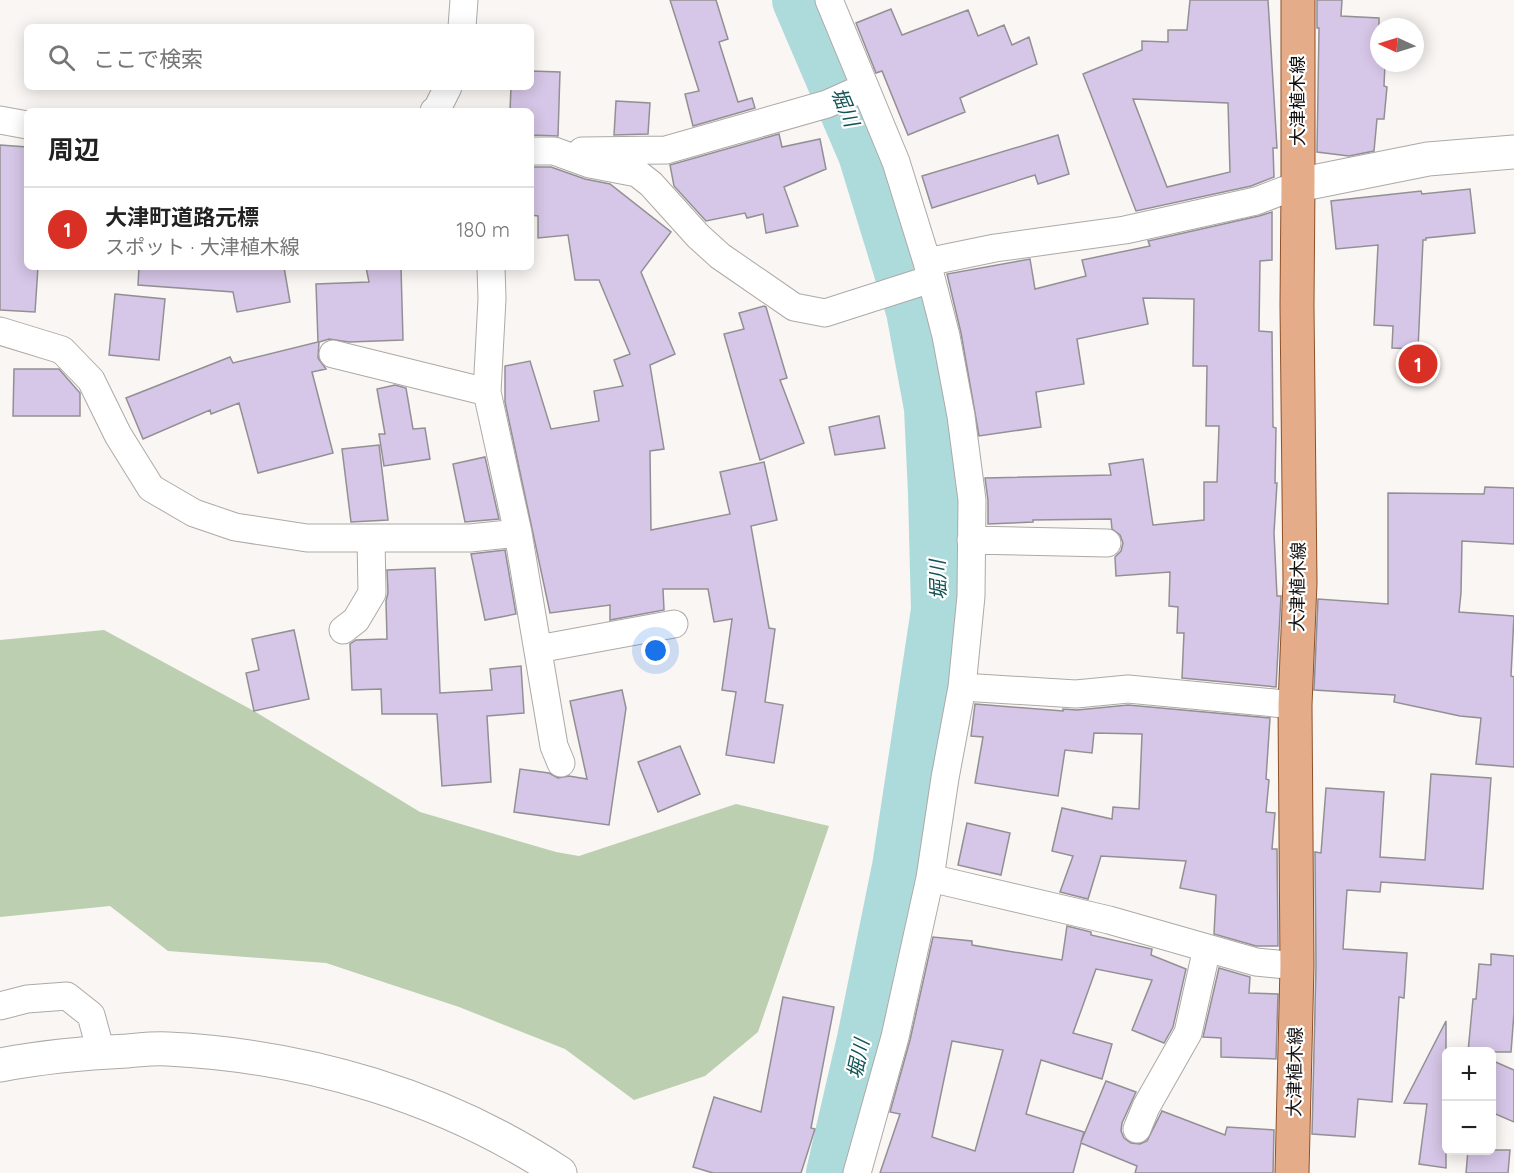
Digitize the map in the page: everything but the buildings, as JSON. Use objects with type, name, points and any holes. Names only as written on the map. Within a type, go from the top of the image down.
[{"type":"main road","name":"大津植木線","points":[[1292,1173],[1297,966],[1296,705],[1300,583],[1297,317],[1298,0]]},
{"type":"street","points":[[462,24],[464,0]]},
{"type":"street","points":[[829,0],[896,162],[929,270],[946,336],[961,416],[972,500],[971,596],[962,687],[930,878],[895,1037],[857,1173]]},
{"type":"street","points":[[542,151],[666,150],[827,104],[865,87]]},
{"type":"street","points":[[436,108],[446,90]]},
{"type":"street","points":[[0,120],[24,124]]},
{"type":"street","points":[[542,151],[590,164],[637,173],[651,184],[698,236],[720,256],[794,307],[825,313],[929,270],[995,248],[1125,230],[1256,201],[1298,185],[1428,159],[1514,152]]},
{"type":"street","points":[[490,270],[492,299],[487,392],[518,533],[554,746],[561,763]]},
{"type":"street","points":[[0,331],[62,350],[91,380],[118,435],[151,488],[194,513],[235,527],[307,538],[470,538],[518,533]]},
{"type":"street","points":[[333,354],[487,392]]},
{"type":"street","points":[[343,630],[356,620],[372,593],[371,538]]},
{"type":"street","points":[[971,540],[1107,543]]},
{"type":"street","points":[[538,649],[674,624]]},
{"type":"street","points":[[962,687],[1076,694],[1128,689],[1296,705]]},
{"type":"street","points":[[930,878],[1109,920],[1256,962],[1297,966]]},
{"type":"street","points":[[1137,1129],[1146,1107],[1188,1033],[1207,948]]},
{"type":"street","points":[[0,1006],[27,999],[67,996],[91,1015],[101,1052]]},
{"type":"street","points":[[0,1065],[39,1058],[101,1052],[166,1049],[237,1055],[315,1069],[363,1082],[434,1106],[495,1135],[560,1173]]},
{"type":"green space","points":[[104,630],[254,711],[420,812],[556,852],[579,856],[736,804],[829,826],[758,1032],[705,1076],[634,1100],[565,1049],[459,1007],[326,963],[168,951],[110,906],[0,917],[0,640]]},
{"type":"waterway","name":"堀川","points":[[799,0],[865,154],[913,311],[931,408],[935,493],[938,610],[899,867],[864,1039],[833,1173]]},
{"type":"place","name":"大津町道路元標","points":[[1418,364]]}]
